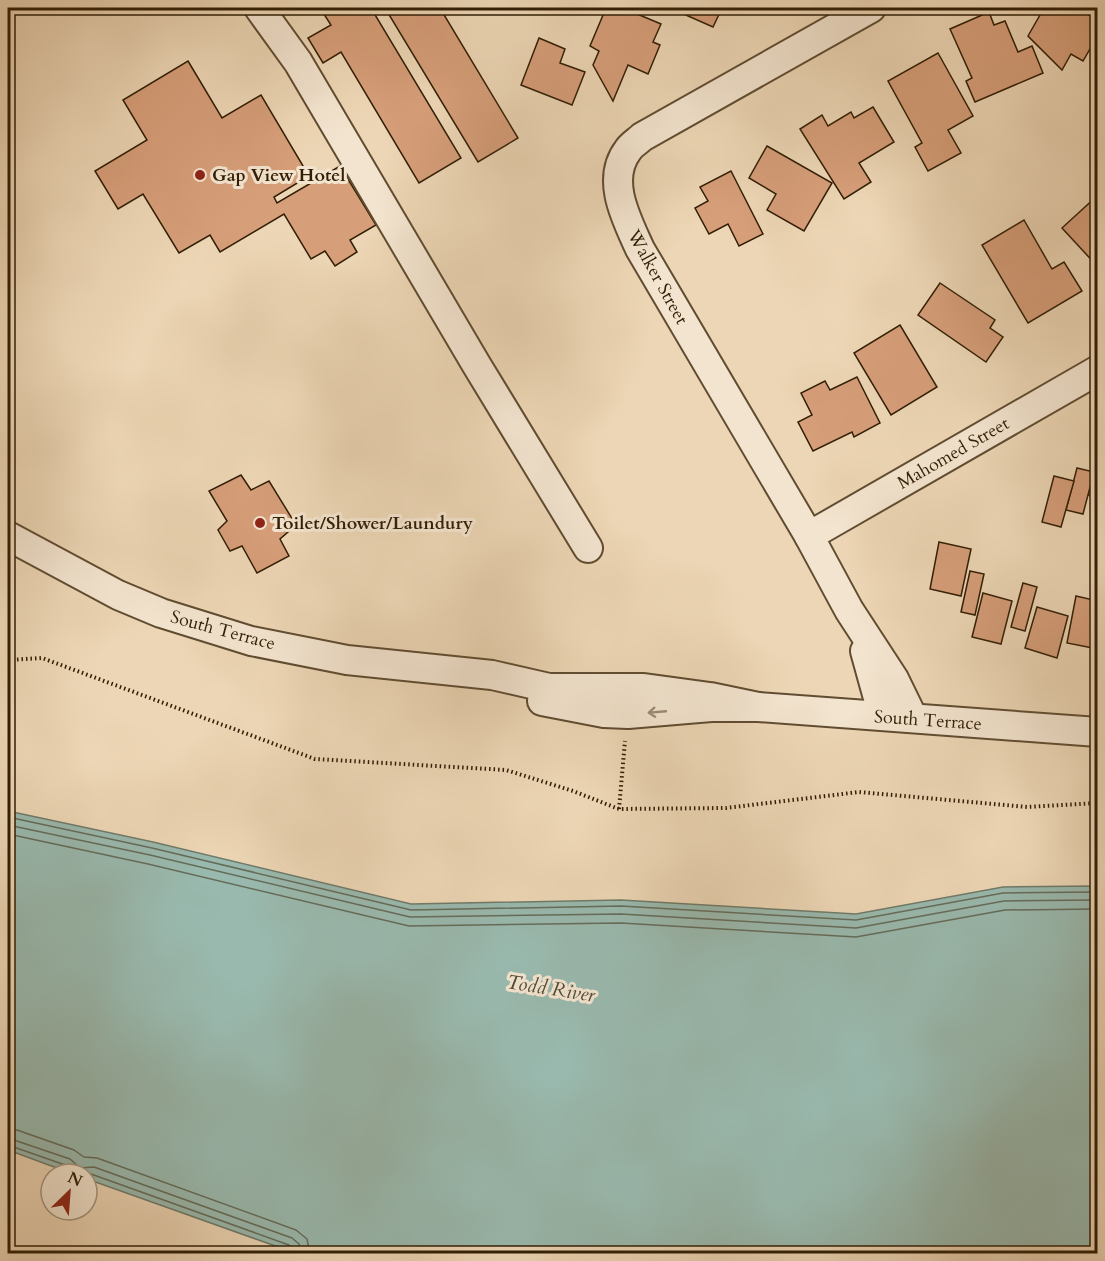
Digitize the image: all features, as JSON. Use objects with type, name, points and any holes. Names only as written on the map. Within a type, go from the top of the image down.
[{"type":"street","points":[[259,8],[298,62],[476,364],[588,548]]},
{"type":"street","name":"Walker Street","points":[[871,8],[642,137],[627,150],[618,171],[619,194],[627,220],[640,249],[809,536],[849,610],[894,679],[913,718]]},
{"type":"street","name":"Mahomed Street","points":[[809,536],[1098,370]]},
{"type":"street","name":"South Terrace","points":[[8,536],[118,595],[160,613],[251,641],[347,660],[492,675],[549,688],[636,688],[682,692],[758,707],[1098,732]]},
{"type":"street","name":"Walker Street","points":[[849,610],[872,673],[883,716]]},
{"type":"path","points":[[8,660],[42,658],[315,759],[506,770],[573,791],[619,809],[726,808],[859,792],[1027,807],[1098,803]]},
{"type":"water","name":"Todd River","points":[[8,811],[153,842],[411,904],[621,900],[856,914],[1003,887],[1097,886],[1097,1253],[295,1253],[99,1183],[99,1162],[40,1162],[8,1150]]},
{"type":"building","points":[[320,8],[371,8],[461,158],[419,183],[341,52],[323,63],[308,38],[331,25]]},
{"type":"building","points":[[385,8],[440,8],[518,138],[478,162]]},
{"type":"building","points":[[606,8],[623,8],[661,24],[653,42],[660,45],[648,74],[628,65],[613,101],[593,65],[599,51],[590,46]]},
{"type":"building","points":[[670,8],[722,8],[713,27]]},
{"type":"building","points":[[1044,8],[1076,8],[1098,20],[1098,35],[1083,61],[1071,54],[1062,70],[1028,36]]},
{"type":"building","points":[[989,12],[994,25],[1005,21],[1018,52],[1032,46],[1043,73],[975,102],[966,81],[972,78],[950,29]]},
{"type":"building","points":[[539,38],[565,49],[560,63],[585,72],[572,105],[521,85]]},
{"type":"building","points":[[938,53],[973,116],[948,130],[961,153],[928,171],[915,147],[922,143],[888,81]]},
{"type":"building","points":[[188,61],[222,118],[261,95],[309,176],[274,197],[277,203],[340,166],[376,225],[350,240],[357,252],[335,266],[325,251],[311,259],[284,214],[220,252],[210,235],[179,253],[143,194],[118,209],[95,171],[147,140],[123,100]]},
{"type":"building","points":[[873,107],[894,142],[859,163],[871,182],[844,199],[800,129],[822,115],[828,126],[851,112],[854,118]]},
{"type":"building","points":[[767,146],[832,183],[804,231],[767,210],[776,194],[749,178]]},
{"type":"building","points":[[731,171],[763,234],[739,246],[728,224],[709,234],[695,208],[708,201],[700,187]]},
{"type":"building","points":[[1098,196],[1098,267],[1062,228]]},
{"type":"building","points":[[1024,220],[1052,269],[1064,262],[1082,291],[1028,323],[982,245]]},
{"type":"building","points":[[940,283],[995,320],[990,328],[1003,337],[986,362],[918,315]]},
{"type":"building","points":[[900,325],[937,387],[891,415],[854,353]]},
{"type":"building","points":[[857,377],[880,423],[854,437],[852,432],[813,451],[798,422],[812,415],[801,393],[825,381],[830,390]]},
{"type":"building","points":[[1096,467],[1098,468],[1098,498],[1088,495]]},
{"type":"building","points":[[1077,468],[1094,472],[1083,514],[1066,510]]},
{"type":"building","name":"Toilet/Shower/Laundury","points":[[241,475],[251,490],[269,481],[296,525],[280,539],[289,556],[257,573],[242,546],[230,551],[218,530],[227,521],[209,491]]},
{"type":"building","points":[[1054,476],[1074,481],[1061,527],[1042,522]]},
{"type":"building","points":[[939,542],[971,549],[961,596],[930,589]]},
{"type":"building","points":[[970,571],[984,574],[975,615],[961,612]]},
{"type":"building","points":[[1023,583],[1037,587],[1025,631],[1011,627]]},
{"type":"building","points":[[983,593],[1012,601],[1001,644],[972,637]]},
{"type":"building","points":[[1076,596],[1098,601],[1098,649],[1067,643]]},
{"type":"building","points":[[1037,607],[1068,616],[1057,658],[1025,648]]},
{"type":"place","name":"Gap View Hotel","points":[[200,175]]},
{"type":"place","name":"Toilet/Shower/Laundury","points":[[260,523]]}]
